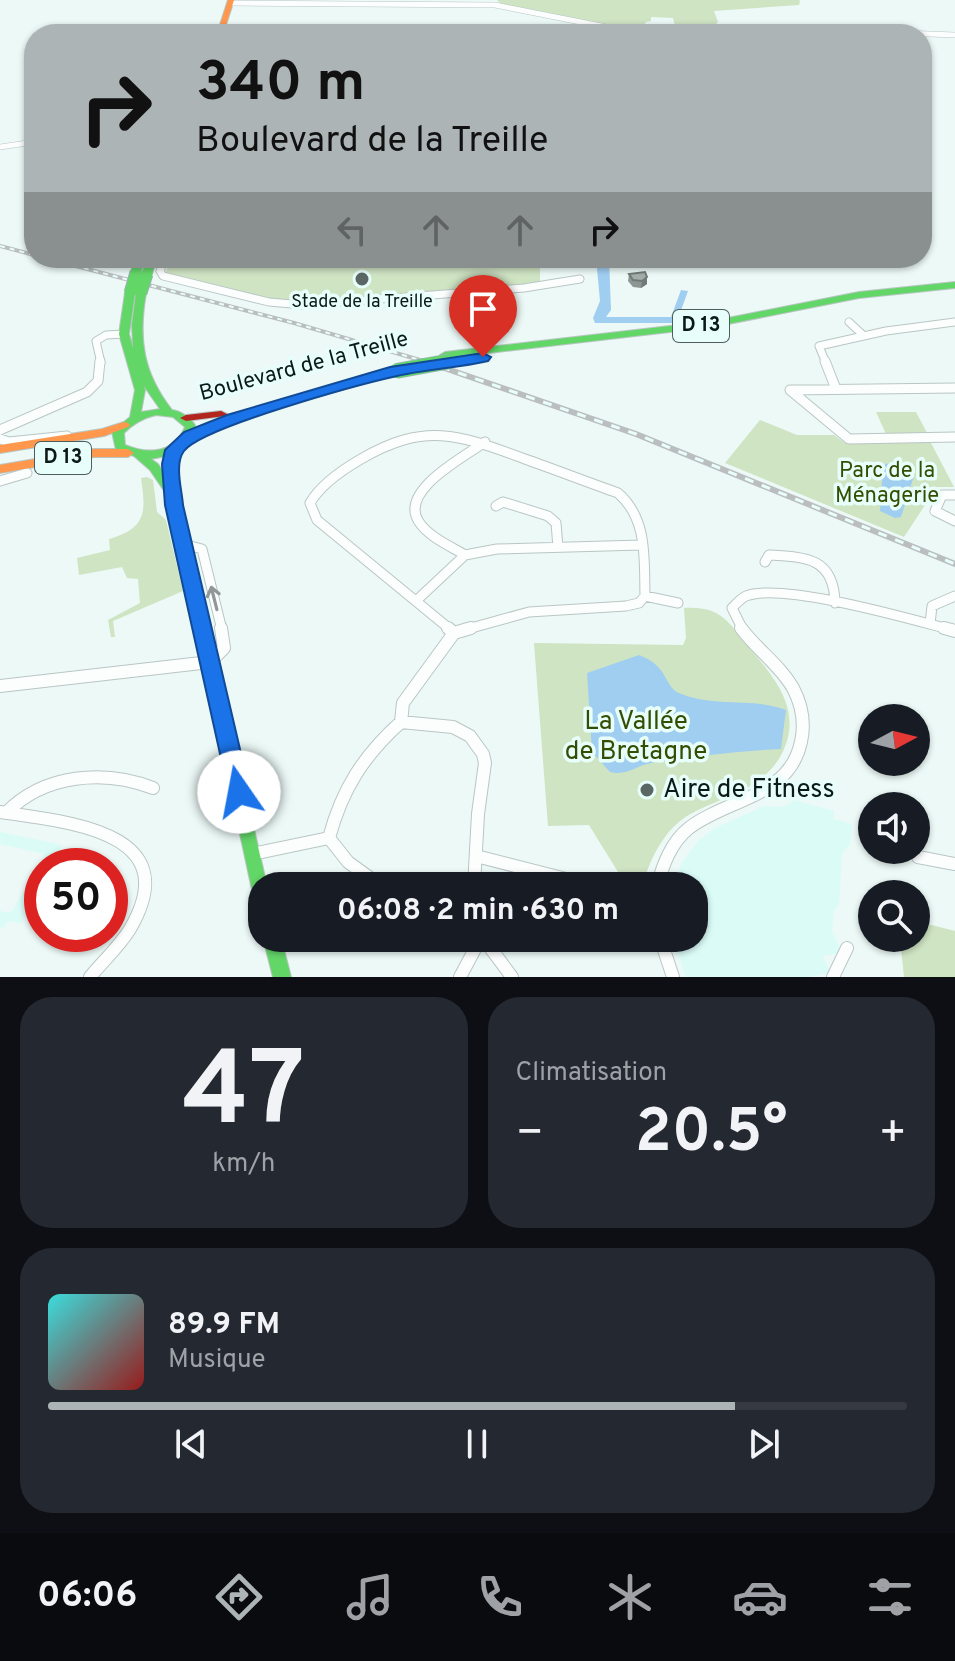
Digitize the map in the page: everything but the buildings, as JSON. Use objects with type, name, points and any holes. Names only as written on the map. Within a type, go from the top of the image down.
[{"type":"main road","points":[[223,24],[230,1]]},
{"type":"main road","points":[[141,268],[124,334],[140,390],[129,421],[117,440],[154,467],[173,498]]},
{"type":"main road","name":"Boulevard de la Treille","points":[[186,418],[220,414],[393,368],[449,358],[713,324],[859,295],[955,288]]},
{"type":"main road","points":[[135,293],[136,344],[151,392],[168,412],[186,418],[191,426],[190,435],[174,450],[170,464],[173,498],[256,872]]},
{"type":"main road","name":"Boulevard de la Treille","points":[[190,435],[233,418],[393,368]]},
{"type":"main road","points":[[129,421],[168,412]]},
{"type":"main road","name":"D 13","points":[[0,449],[104,432],[129,421]]},
{"type":"main road","points":[[134,454],[174,450]]},
{"type":"main road","name":"D 13","points":[[0,469],[94,453],[134,454]]},
{"type":"main road","points":[[276,952],[282,977]]},
{"type":"street","points":[[230,1],[483,4],[579,24]]},
{"type":"street","points":[[932,34],[955,35]]},
{"type":"street","points":[[0,147],[24,143]]},
{"type":"street","points":[[161,268],[163,276],[286,305],[524,288],[580,279]]},
{"type":"street","points":[[849,322],[863,335]]},
{"type":"street","points":[[836,389],[819,346],[863,335],[955,322]]},
{"type":"street","points":[[0,430],[74,398],[99,383],[102,376],[96,341],[99,337],[124,334]]},
{"type":"street","points":[[955,388],[790,390],[849,439],[955,437]]},
{"type":"street","points":[[329,838],[337,806],[350,775],[372,747],[401,722],[403,703],[454,633],[529,612],[639,603],[645,596],[641,545],[636,513],[624,496],[485,442],[444,434],[386,444],[324,485],[310,503],[317,520],[454,633]]},
{"type":"street","points":[[0,439],[9,442],[70,436]]},
{"type":"street","points":[[465,555],[421,527],[412,515],[412,504],[419,492],[485,442]]},
{"type":"street","points":[[0,481],[27,473]]},
{"type":"street","points":[[955,495],[942,495],[935,511],[955,521]]},
{"type":"street","points":[[496,506],[503,502],[548,516],[556,523],[558,547]]},
{"type":"street","points":[[417,600],[465,555],[497,549],[641,545]]},
{"type":"street","points":[[765,562],[769,555],[801,557],[820,564],[833,577],[835,603]]},
{"type":"street","points":[[662,872],[669,853],[690,828],[769,790],[782,780],[797,756],[803,732],[802,713],[792,685],[736,621],[732,608],[744,596],[778,592],[955,631]]},
{"type":"street","points":[[645,596],[678,603]]},
{"type":"street","points":[[930,624],[932,606],[955,596]]},
{"type":"street","points":[[0,686],[210,662]]},
{"type":"street","points":[[401,722],[446,724],[463,731],[478,743],[485,763],[475,872]]},
{"type":"street","points":[[3,813],[36,791],[86,778],[125,778],[153,788]]},
{"type":"street","points":[[3,813],[117,837],[126,843],[142,866],[145,895],[138,915],[129,932],[90,977]]},
{"type":"street","points":[[252,854],[329,838]]},
{"type":"street","points":[[329,838],[348,862],[362,872]]},
{"type":"street","points":[[476,856],[539,872]]},
{"type":"street","points":[[930,859],[955,864]]},
{"type":"street","points":[[833,977],[847,948]]},
{"type":"street","points":[[460,977],[473,952]]},
{"type":"street","points":[[493,952],[512,977]]},
{"type":"street","points":[[665,952],[673,977]]},
{"type":"shaded area","points":[[795,800],[834,811],[833,819],[852,824],[850,845],[842,853],[839,905],[834,911],[832,931],[842,953],[823,956],[830,973],[809,977],[686,977],[678,952],[708,952],[708,872],[678,872],[682,862],[699,840],[715,828],[764,806],[783,807]]},
{"type":"shaded area","points":[[0,832],[62,845],[60,848],[24,849],[0,844]]},
{"type":"shaded area","points":[[24,890],[24,918],[21,923],[8,921],[3,928],[0,927],[0,911],[11,913]]},
{"type":"green space","points":[[497,0],[800,1],[799,5],[714,11],[716,24],[674,24],[673,18],[651,17],[651,21],[645,24],[590,24],[501,4]]},
{"type":"green space","name":"Stade de la Treille","points":[[167,268],[540,268],[540,284],[281,302],[165,275]]},
{"type":"green space","points":[[876,412],[916,412],[927,433],[886,434]]},
{"type":"green space","name":"Parc de la Ménagerie","points":[[760,420],[797,435],[834,435],[845,443],[930,441],[954,487],[937,487],[904,537],[725,463]]},
{"type":"green space","points":[[141,478],[153,480],[157,512],[166,520],[183,591],[113,621],[115,637],[111,637],[108,620],[140,603],[138,579],[127,578],[122,567],[79,575],[77,558],[110,550],[109,539],[131,530],[137,524],[143,509]]},
{"type":"green space","name":"La Vallée de Bretagne","points":[[684,608],[706,609],[722,616],[767,669],[782,693],[787,706],[789,734],[781,755],[764,776],[747,788],[680,821],[658,847],[647,872],[618,872],[589,825],[548,826],[534,643],[683,645],[686,638]]},
{"type":"green space","points":[[930,925],[955,931],[955,977],[904,977],[901,952],[930,952]]},
{"type":"water","points":[[597,268],[609,268],[611,310],[606,317],[671,317],[681,290],[688,291],[679,316],[684,318],[682,323],[595,323],[593,318],[600,301]]},
{"type":"water","points":[[892,462],[914,476],[901,517],[895,518],[880,511],[883,465]]},
{"type":"water","points":[[639,655],[661,670],[674,690],[692,698],[760,704],[786,710],[781,749],[684,758],[651,763],[621,773],[610,772],[592,752],[587,673]]},
{"type":"railway","points":[[0,246],[24,252]]},
{"type":"railway","points":[[83,268],[294,323],[429,363]]},
{"type":"railway","points":[[424,361],[429,363]]},
{"type":"railway","points":[[429,363],[636,434],[955,564]]},
{"type":"traffic: fast","points":[[136,272],[137,268]]},
{"type":"traffic: fast","points":[[147,274],[149,268]]},
{"type":"traffic: fast","points":[[130,293],[136,272]]},
{"type":"traffic: fast","points":[[141,293],[147,274]]},
{"type":"traffic: fast","points":[[445,355],[713,324],[859,295],[955,285]]},
{"type":"traffic: fast","points":[[130,293],[124,334],[140,390],[135,417]]},
{"type":"traffic: fast","points":[[141,293],[137,341],[143,371],[149,386],[168,412]]},
{"type":"traffic: fast","points":[[396,371],[452,361]]},
{"type":"traffic: fast","points":[[190,435],[213,424],[396,371]]},
{"type":"traffic: fast","points":[[156,412],[176,414],[191,426],[180,445],[162,454],[152,455],[120,447],[118,432],[122,428],[156,412]]},
{"type":"traffic: fast","points":[[174,450],[170,464],[174,505],[256,872]]},
{"type":"traffic: fast","points":[[140,456],[154,467],[170,492]]},
{"type":"traffic: fast","points":[[276,952],[282,977]]},
{"type":"traffic: slow","points":[[223,24],[231,0]]},
{"type":"traffic: slow","points":[[0,449],[104,432],[124,425]]},
{"type":"traffic: slow","points":[[0,469],[94,453],[128,453]]},
{"type":"traffic: jam","points":[[186,418],[221,414]]},
{"type":"place","name":"Stade de la Treille","points":[[362,279]]},
{"type":"place","name":"Aire de Fitness","points":[[647,790]]},
{"type":"route","points":[[239,792],[174,505],[170,464],[174,450],[190,435],[213,424],[396,371],[483,357]]}]
